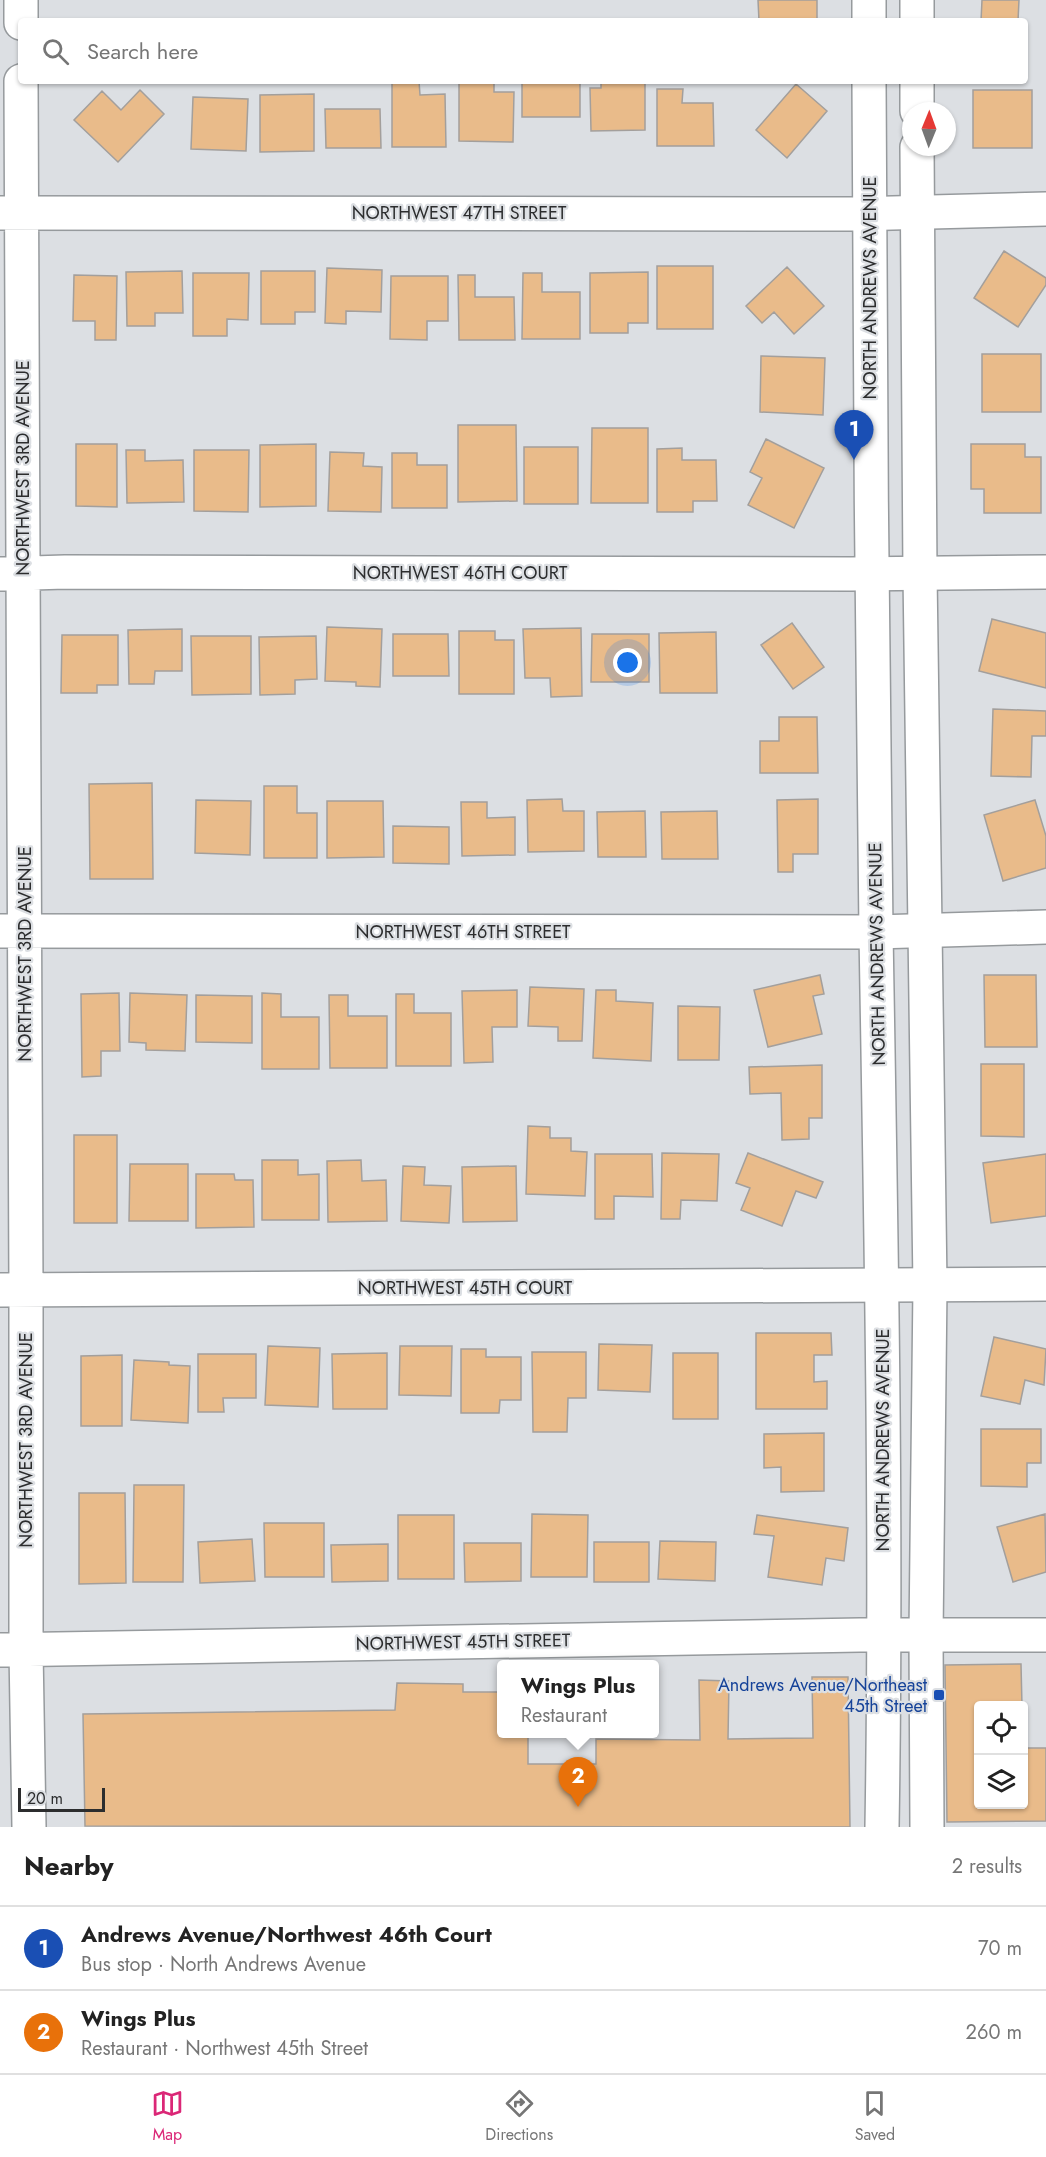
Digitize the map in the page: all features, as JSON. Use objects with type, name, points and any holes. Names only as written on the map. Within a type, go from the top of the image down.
[{"type":"street","points":[[21,0],[21,18]]},
{"type":"street","points":[[869,0],[869,18]]},
{"type":"street","points":[[917,0],[917,18]]},
{"type":"street","name":"NORTHWEST 3RD AVENUE","points":[[21,84],[11,212],[13,1650],[29,1827]]},
{"type":"street","name":"NORTH ANDREWS AVENUE","points":[[869,84],[872,574],[885,1635],[882,1827]]},
{"type":"street","points":[[917,84],[917,102]]},
{"type":"street","points":[[917,156],[920,574],[930,1286],[926,1635],[927,1827]]},
{"type":"street","name":"NORTHWEST 47TH STREET","points":[[11,212],[870,214],[1046,209]]},
{"type":"street","name":"NORTHWEST 46TH COURT","points":[[12,574],[1046,572]]},
{"type":"street","name":"NORTHWEST 46TH STREET","points":[[12,931],[876,932],[1046,927]]},
{"type":"street","name":"NORTHWEST 45TH COURT","points":[[13,1290],[1046,1284]]},
{"type":"street","name":"NORTHWEST 45TH STREET","points":[[13,1650],[885,1635],[1046,1635]]},
{"type":"building","points":[[758,0],[817,0],[817,18],[759,18]]},
{"type":"building","points":[[982,0],[1019,0],[1018,18],[981,18]]},
{"type":"building","points":[[392,84],[419,84],[420,95],[445,94],[446,147],[392,147]]},
{"type":"building","points":[[459,84],[494,84],[494,92],[514,92],[513,142],[459,141]]},
{"type":"building","points":[[522,84],[580,84],[580,117],[522,117]]},
{"type":"building","points":[[601,84],[645,84],[645,130],[591,131],[590,88],[601,88]]},
{"type":"building","points":[[796,84],[827,111],[787,158],[756,130]]},
{"type":"building","points":[[657,89],[683,89],[682,103],[713,103],[714,146],[657,146]]},
{"type":"building","points":[[140,90],[164,114],[118,162],[74,120],[102,91],[121,110]]},
{"type":"building","points":[[973,90],[1032,90],[1032,148],[973,148]]},
{"type":"building","points":[[314,94],[314,151],[260,152],[260,95]]},
{"type":"building","points":[[193,97],[248,99],[246,151],[191,149]]},
{"type":"building","points":[[325,109],[380,109],[381,148],[326,148]]},
{"type":"building","points":[[1004,251],[1046,278],[1046,285],[1018,327],[974,298]]},
{"type":"building","points":[[657,266],[713,266],[713,329],[657,329]]},
{"type":"building","points":[[787,267],[824,306],[794,334],[774,312],[762,323],[746,306]]},
{"type":"building","points":[[327,268],[382,270],[381,312],[346,311],[346,324],[325,323]]},
{"type":"building","points":[[182,271],[183,313],[155,313],[155,326],[127,326],[126,272]]},
{"type":"building","points":[[261,271],[315,271],[315,312],[295,312],[295,324],[261,324]]},
{"type":"building","points":[[648,272],[648,323],[628,323],[628,333],[590,333],[590,273]]},
{"type":"building","points":[[193,273],[249,273],[248,320],[227,319],[227,336],[193,336]]},
{"type":"building","points":[[523,273],[542,273],[542,292],[580,292],[580,339],[522,339]]},
{"type":"building","points":[[74,275],[117,276],[116,340],[95,340],[95,321],[73,321]]},
{"type":"building","points":[[458,275],[475,275],[475,297],[514,297],[515,340],[459,340]]},
{"type":"building","points":[[391,276],[448,276],[448,321],[427,321],[427,340],[390,339]]},
{"type":"building","points":[[982,354],[1041,354],[1041,412],[982,412]]},
{"type":"building","points":[[761,356],[825,358],[823,415],[760,412]]},
{"type":"building","points":[[458,425],[516,425],[517,501],[458,502]]},
{"type":"building","points":[[592,428],[648,428],[648,503],[591,503]]},
{"type":"building","points":[[766,439],[824,468],[794,528],[748,505],[762,478],[750,472]]},
{"type":"building","points":[[76,444],[117,444],[117,507],[76,506]]},
{"type":"building","points":[[316,444],[316,506],[260,507],[260,445]]},
{"type":"building","points":[[971,444],[1025,444],[1025,457],[1041,457],[1041,513],[984,513],[984,489],[971,489]]},
{"type":"building","points":[[524,447],[578,447],[578,504],[524,504]]},
{"type":"building","points":[[682,448],[682,460],[716,460],[717,501],[693,501],[693,512],[657,512],[657,449]]},
{"type":"building","points":[[126,450],[145,450],[145,461],[183,460],[184,502],[127,503]]},
{"type":"building","points":[[194,450],[249,450],[248,512],[194,511]]},
{"type":"building","points":[[330,452],[364,453],[363,466],[382,467],[381,512],[328,511]]},
{"type":"building","points":[[392,453],[417,453],[417,465],[447,465],[447,508],[392,508]]},
{"type":"building","points":[[992,619],[1046,633],[1046,688],[979,671]]},
{"type":"building","points":[[792,623],[824,667],[793,689],[761,645]]},
{"type":"building","points":[[327,627],[382,629],[380,687],[356,686],[356,682],[325,681]]},
{"type":"building","points":[[581,628],[582,696],[551,697],[550,678],[525,678],[523,629]]},
{"type":"building","points":[[182,629],[182,671],[155,671],[154,684],[129,684],[128,630]]},
{"type":"building","points":[[459,631],[495,631],[495,640],[514,640],[514,694],[459,694]]},
{"type":"building","points":[[716,632],[717,693],[660,693],[659,633]]},
{"type":"building","points":[[393,634],[448,634],[449,676],[393,676]]},
{"type":"building","points":[[592,634],[649,634],[649,682],[591,682]]},
{"type":"building","points":[[62,635],[118,635],[118,685],[97,685],[97,693],[61,693]]},
{"type":"building","points":[[191,636],[251,636],[251,694],[192,695]]},
{"type":"building","points":[[316,636],[317,679],[295,680],[295,694],[260,695],[259,637]]},
{"type":"building","points":[[993,709],[1046,711],[1046,736],[1032,736],[1031,777],[991,776]]},
{"type":"building","points":[[779,717],[817,717],[818,773],[760,773],[760,741],[779,741]]},
{"type":"building","points":[[152,783],[153,879],[90,879],[89,784]]},
{"type":"building","points":[[264,786],[297,786],[297,813],[317,813],[317,858],[264,858]]},
{"type":"building","points":[[562,799],[563,811],[584,811],[584,851],[528,852],[527,800]]},
{"type":"building","points":[[818,799],[818,854],[793,854],[793,872],[778,872],[777,800]]},
{"type":"building","points":[[196,800],[251,801],[250,855],[195,853]]},
{"type":"building","points":[[1035,800],[1046,836],[1046,868],[1003,881],[984,815]]},
{"type":"building","points":[[327,801],[383,801],[384,857],[327,858]]},
{"type":"building","points":[[461,802],[487,802],[487,818],[515,817],[515,855],[462,856]]},
{"type":"building","points":[[645,811],[646,857],[598,857],[597,812]]},
{"type":"building","points":[[717,811],[718,859],[662,859],[661,812]]},
{"type":"building","points":[[393,826],[449,827],[449,864],[393,863]]},
{"type":"building","points":[[820,975],[824,994],[813,996],[822,1034],[768,1047],[754,990]]},
{"type":"building","points":[[984,975],[1036,975],[1037,1047],[985,1047]]},
{"type":"building","points":[[530,987],[584,989],[582,1041],[558,1041],[558,1027],[528,1026]]},
{"type":"building","points":[[517,990],[517,1027],[492,1027],[493,1062],[464,1063],[462,991]]},
{"type":"building","points":[[596,990],[616,990],[616,1001],[653,1003],[651,1061],[593,1058]]},
{"type":"building","points":[[119,993],[120,1051],[101,1051],[101,1076],[82,1077],[81,994]]},
{"type":"building","points":[[130,993],[187,995],[185,1051],[146,1050],[146,1043],[129,1042]]},
{"type":"building","points":[[262,993],[281,994],[281,1017],[319,1017],[319,1069],[262,1069]]},
{"type":"building","points":[[396,994],[414,994],[414,1013],[451,1013],[451,1066],[396,1066]]},
{"type":"building","points":[[196,995],[252,996],[252,1043],[196,1042]]},
{"type":"building","points":[[329,995],[348,995],[348,1016],[387,1016],[387,1068],[330,1068]]},
{"type":"building","points":[[678,1006],[720,1007],[719,1060],[678,1060]]},
{"type":"building","points":[[981,1064],[1024,1064],[1024,1137],[981,1136]]},
{"type":"building","points":[[822,1065],[822,1118],[809,1118],[809,1139],[782,1140],[781,1093],[750,1094],[749,1067]]},
{"type":"building","points":[[528,1126],[550,1127],[550,1138],[571,1138],[571,1151],[587,1152],[585,1196],[526,1194]]},
{"type":"building","points":[[74,1135],[117,1135],[117,1223],[74,1223]]},
{"type":"building","points":[[662,1153],[719,1154],[717,1201],[681,1200],[680,1219],[661,1219]]},
{"type":"building","points":[[748,1153],[823,1182],[816,1198],[796,1191],[782,1226],[741,1210],[750,1188],[736,1183]]},
{"type":"building","points":[[595,1154],[652,1154],[653,1197],[614,1196],[614,1219],[595,1219]]},
{"type":"building","points":[[1046,1154],[1046,1216],[991,1223],[983,1163]]},
{"type":"building","points":[[262,1160],[298,1160],[298,1175],[319,1174],[319,1220],[262,1220]]},
{"type":"building","points":[[361,1160],[362,1181],[386,1180],[387,1221],[328,1222],[327,1161]]},
{"type":"building","points":[[130,1164],[188,1164],[188,1221],[129,1221]]},
{"type":"building","points":[[403,1166],[425,1167],[424,1185],[451,1186],[449,1223],[401,1221]]},
{"type":"building","points":[[516,1166],[517,1221],[463,1222],[462,1167]]},
{"type":"building","points":[[196,1174],[234,1174],[235,1180],[253,1180],[254,1227],[196,1228]]},
{"type":"building","points":[[756,1333],[831,1333],[832,1355],[814,1355],[814,1382],[827,1381],[827,1409],[756,1409]]},
{"type":"building","points":[[994,1337],[1046,1349],[1044,1385],[1025,1380],[1020,1404],[981,1396]]},
{"type":"building","points":[[599,1344],[652,1345],[650,1392],[598,1390]]},
{"type":"building","points":[[268,1346],[320,1348],[318,1407],[265,1405]]},
{"type":"building","points":[[400,1346],[452,1346],[451,1396],[399,1395]]},
{"type":"building","points":[[461,1349],[486,1349],[486,1357],[521,1357],[521,1400],[500,1400],[499,1413],[461,1413]]},
{"type":"building","points":[[532,1352],[586,1352],[586,1398],[568,1398],[567,1432],[533,1432]]},
{"type":"building","points":[[387,1353],[387,1409],[333,1409],[332,1354]]},
{"type":"building","points":[[673,1353],[718,1353],[718,1419],[673,1419]]},
{"type":"building","points":[[198,1354],[256,1354],[256,1398],[223,1398],[224,1412],[198,1412]]},
{"type":"building","points":[[122,1355],[122,1426],[81,1426],[81,1356]]},
{"type":"building","points":[[134,1360],[190,1366],[188,1423],[131,1420]]},
{"type":"building","points":[[981,1429],[1041,1429],[1041,1463],[1027,1463],[1027,1487],[981,1486]]},
{"type":"building","points":[[824,1433],[824,1491],[781,1492],[781,1467],[764,1468],[764,1434]]},
{"type":"building","points":[[134,1485],[184,1485],[183,1582],[133,1582]]},
{"type":"building","points":[[79,1493],[125,1493],[126,1583],[79,1584]]},
{"type":"building","points":[[532,1514],[588,1515],[587,1577],[531,1577]]},
{"type":"building","points":[[1045,1514],[1046,1572],[1013,1582],[997,1527]]},
{"type":"building","points":[[398,1515],[454,1515],[454,1579],[398,1579]]},
{"type":"building","points":[[757,1515],[848,1528],[844,1561],[826,1558],[822,1585],[768,1577],[774,1536],[754,1534]]},
{"type":"building","points":[[264,1523],[324,1523],[324,1577],[265,1577]]},
{"type":"building","points":[[252,1539],[255,1581],[200,1583],[198,1542]]},
{"type":"building","points":[[660,1541],[716,1542],[715,1581],[658,1579]]},
{"type":"building","points":[[594,1542],[649,1542],[649,1582],[594,1582]]},
{"type":"building","points":[[464,1543],[521,1543],[521,1581],[465,1582]]},
{"type":"building","points":[[388,1544],[388,1581],[332,1582],[331,1545]]},
{"type":"building","points":[[1021,1664],[1022,1701],[974,1701],[974,1809],[1028,1809],[1028,1748],[1046,1748],[1046,1821],[947,1822],[945,1665]]},
{"type":"building","points":[[812,1677],[848,1677],[850,1827],[85,1826],[83,1714],[395,1710],[397,1683],[463,1684],[463,1692],[497,1692],[497,1738],[528,1738],[528,1764],[596,1764],[596,1739],[700,1740],[699,1680],[729,1681],[728,1739],[813,1738]]},
{"type":"place","name":"Andrews Avenue/Northwest 46th Court","points":[[854,460]]},
{"type":"place","name":"Andrews Avenue/Northeast 45th Street","points":[[939,1695]]},
{"type":"place","name":"Wings Plus","points":[[578,1807]]}]
